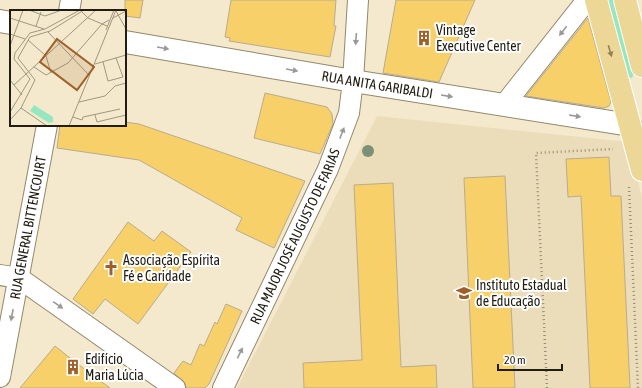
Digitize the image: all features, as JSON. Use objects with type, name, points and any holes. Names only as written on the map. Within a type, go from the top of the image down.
[{"type":"main road","points":[[596,0],[636,123],[635,178]]},
{"type":"main road","points":[[625,0],[642,66]]},
{"type":"street","points":[[69,10],[71,0]]},
{"type":"street","name":"RUA MAJOR JOSÉ AUGUSTO DE FARIAS","points":[[223,388],[328,169],[349,113],[353,81],[358,0]]},
{"type":"street","points":[[504,106],[587,0]]},
{"type":"street","points":[[0,21],[10,23]]},
{"type":"street","name":"RUA ANITA GARIBALDI","points":[[126,42],[504,106],[636,123]]},
{"type":"street","name":"RUA GENERAL BITTENCOURT","points":[[0,377],[9,276],[47,126]]},
{"type":"street","points":[[9,276],[175,388]]},
{"type":"path","points":[[547,388],[536,153],[619,148]]},
{"type":"path","points":[[635,178],[638,388]]},
{"type":"shaded area","name":"Instituto Estadual de Educação","points":[[377,116],[629,142],[642,198],[642,388],[237,388]]},
{"type":"green space","points":[[607,0],[615,0],[634,74],[632,78],[628,77]]},
{"type":"building","points":[[125,0],[143,0],[140,18],[126,16]]},
{"type":"building","points":[[231,0],[336,0],[334,26],[336,26],[330,57],[229,41],[230,38],[225,37]]},
{"type":"building","name":"Vintage Executive Center","points":[[396,0],[475,0],[439,82],[383,73]]},
{"type":"building","points":[[588,18],[611,102],[609,106],[604,108],[526,96]]},
{"type":"building","points":[[265,93],[327,107],[332,114],[333,124],[320,154],[254,138]]},
{"type":"building","points":[[126,122],[139,124],[305,181],[274,248],[236,230],[242,218],[139,160],[57,148],[60,126],[126,126]]},
{"type":"building","points":[[609,157],[611,196],[621,196],[630,388],[590,388],[581,196],[568,197],[566,159]]},
{"type":"building","points":[[505,176],[515,388],[473,388],[464,178]]},
{"type":"building","points":[[393,183],[401,367],[436,365],[437,388],[304,388],[303,363],[362,360],[354,185]]},
{"type":"building","points":[[128,222],[154,241],[162,231],[191,252],[138,324],[105,299],[93,314],[73,299]]},
{"type":"building","points":[[226,304],[242,311],[209,384],[205,388],[186,388],[185,383],[174,373],[183,361],[191,365],[200,344],[204,346],[215,322],[217,324]]},
{"type":"building","points":[[55,346],[75,362],[110,388],[20,388]]},
{"type":"place","name":"Vintage Executive Center","points":[[424,38]]},
{"type":"place","name":"Associação Espírita Fé e Caridade","points":[[111,268]]},
{"type":"place","name":"Instituto Estadual de Educação","points":[[464,293]]},
{"type":"place","name":"Edifício Maria Lúcia","points":[[73,367]]}]
